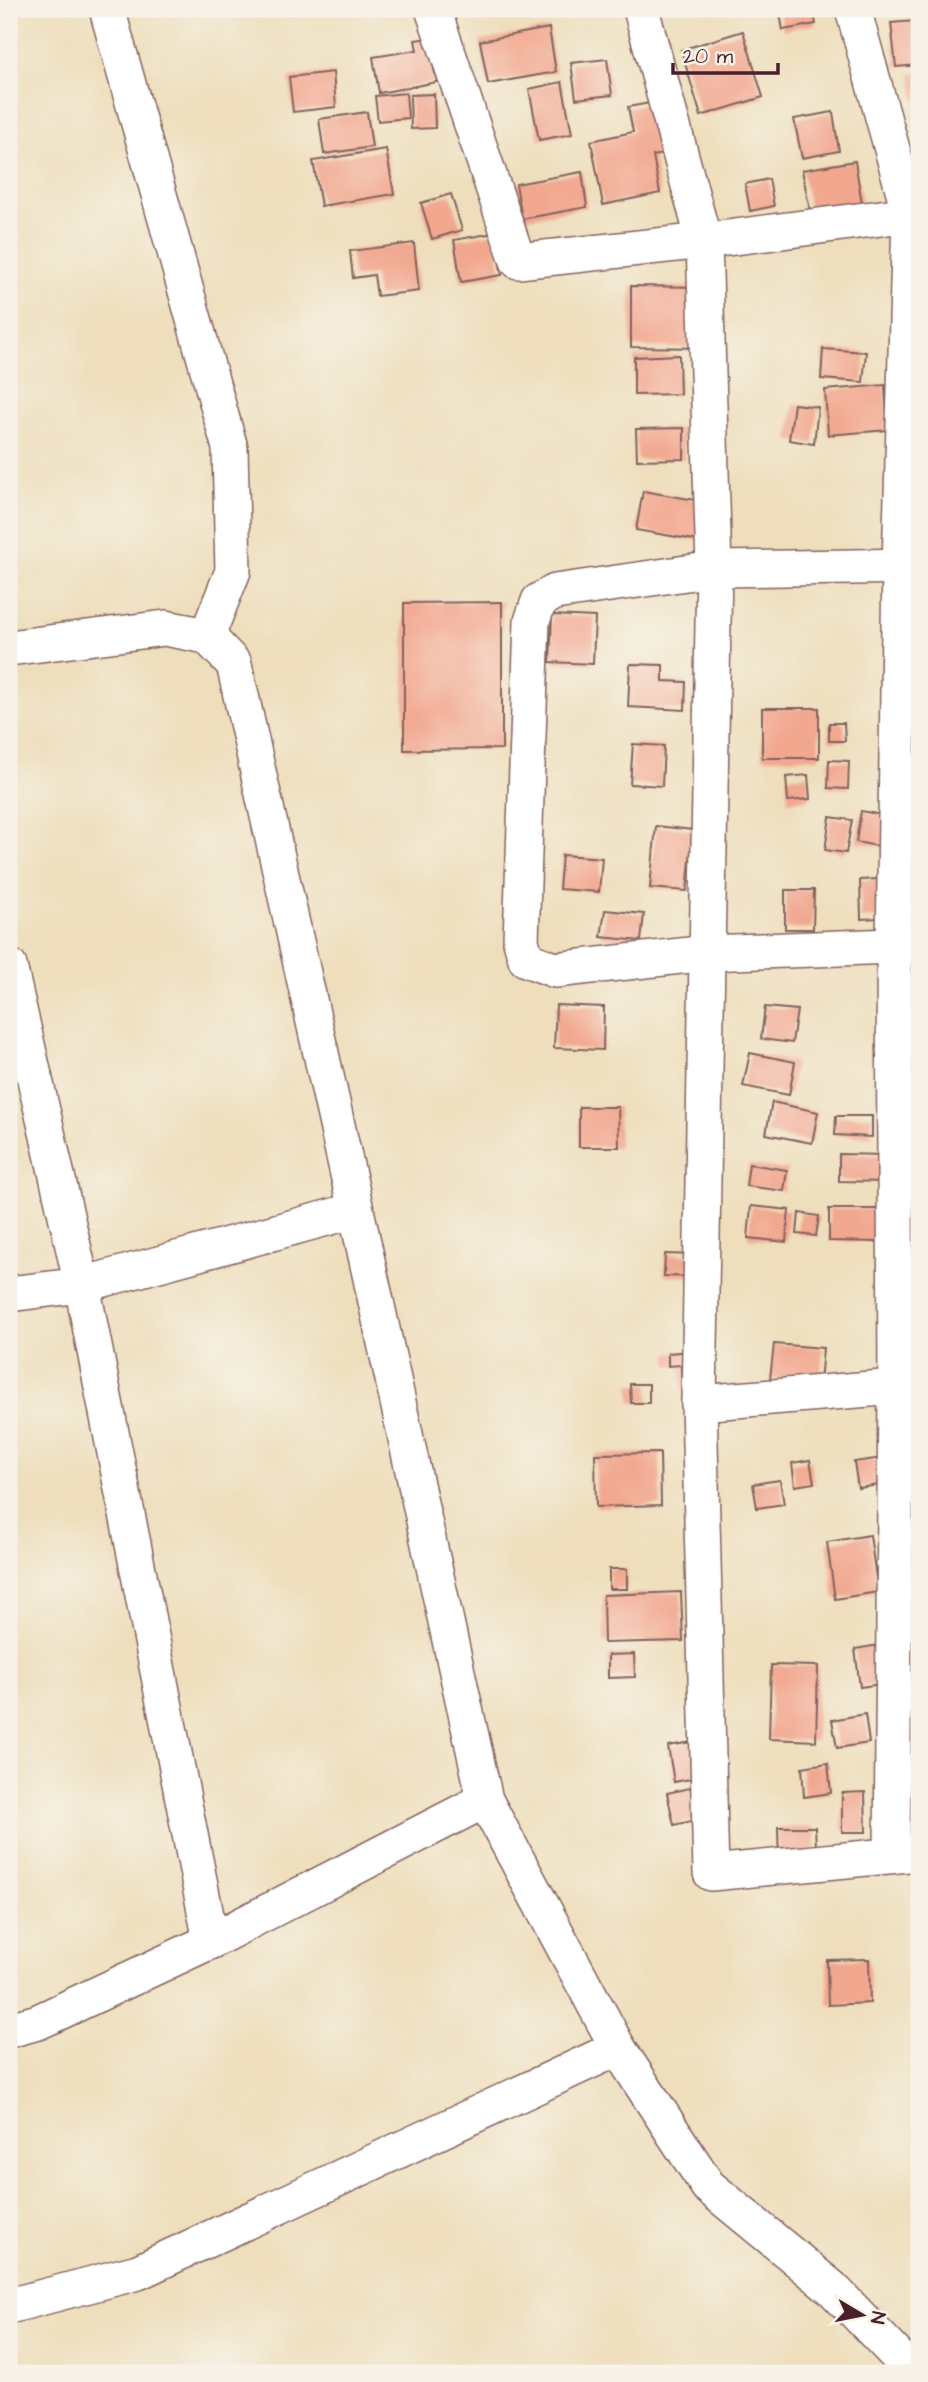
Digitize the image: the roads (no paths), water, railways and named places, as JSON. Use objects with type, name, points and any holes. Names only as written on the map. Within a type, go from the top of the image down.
[{"type":"street","points":[[107,9],[230,448],[233,571],[207,636]]},
{"type":"street","points":[[433,9],[518,261],[704,241],[915,213]]},
{"type":"street","points":[[641,9],[704,241],[714,569],[699,1404],[711,1873],[906,1854],[906,944],[915,213],[853,9]]},
{"type":"street","points":[[906,944],[708,953],[555,970],[526,959],[521,941],[532,621],[539,601],[555,592],[714,569],[910,566]]},
{"type":"street","points":[[9,648],[165,628],[207,636],[234,664],[485,1800],[618,2048],[708,2186],[832,2288],[914,2373]]},
{"type":"street","points":[[9,966],[82,1285],[211,1941]]},
{"type":"street","points":[[9,1294],[82,1285],[356,1210]]},
{"type":"street","points":[[699,1404],[908,1385]]},
{"type":"street","points":[[9,2030],[38,2022],[211,1941],[485,1800]]},
{"type":"street","points":[[9,2306],[138,2272],[618,2048]]}]
